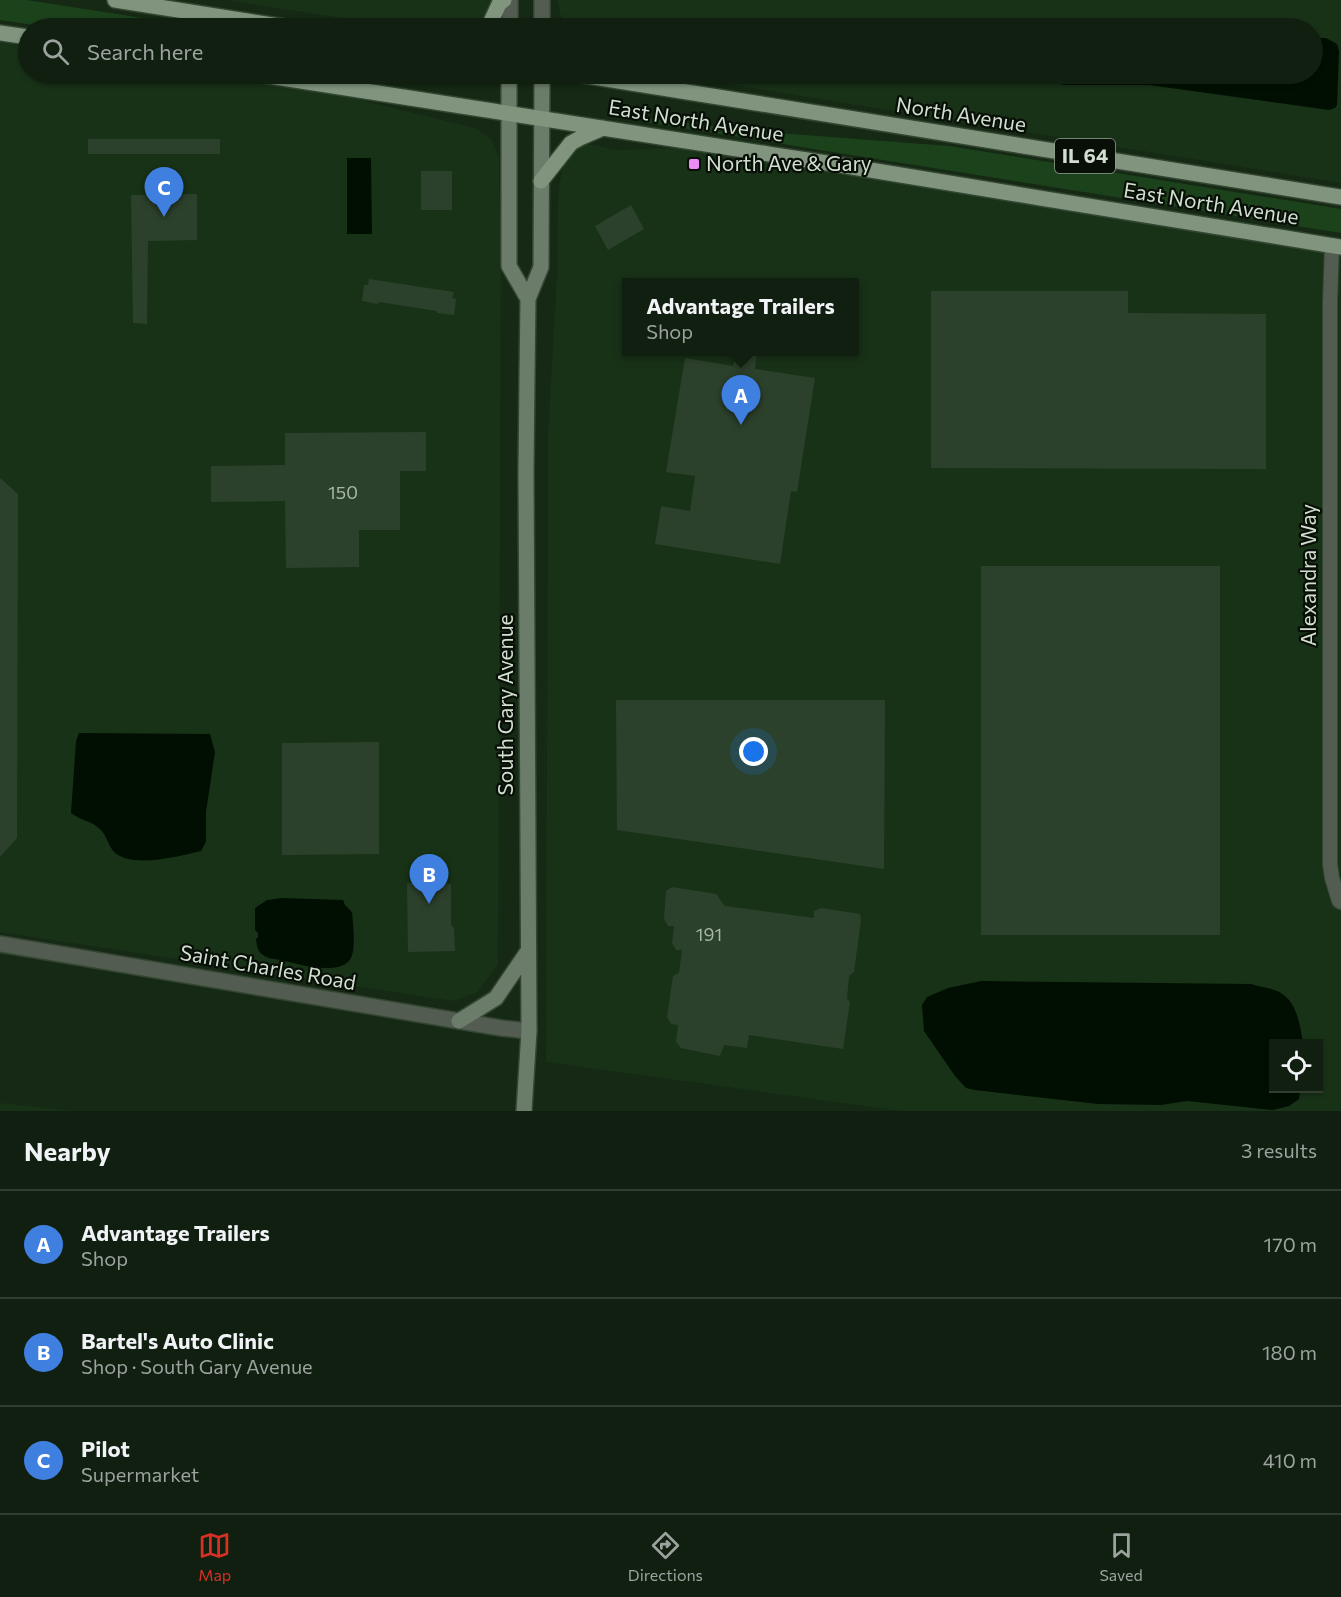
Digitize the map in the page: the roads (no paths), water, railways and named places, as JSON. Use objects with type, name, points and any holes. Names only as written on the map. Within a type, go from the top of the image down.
[{"type":"main road","points":[[115,0],[229,18]]},
{"type":"main road","points":[[493,18],[499,4],[504,0]]},
{"type":"main road","points":[[0,33],[18,36]]},
{"type":"main road","name":"IL 64","points":[[321,84],[541,118]]},
{"type":"main road","points":[[509,84],[509,266],[528,299]]},
{"type":"main road","name":"South Gary Avenue","points":[[524,1111],[529,1031],[526,472],[528,299],[541,267],[542,84]]},
{"type":"main road","name":"North Avenue","points":[[637,84],[1341,197]]},
{"type":"main road","name":"East North Avenue","points":[[541,118],[1336,246]]},
{"type":"main road","points":[[541,181],[571,143],[603,128]]},
{"type":"main road","points":[[459,1021],[496,998],[528,951]]},
{"type":"street","points":[[510,0],[510,18]]},
{"type":"street","points":[[542,0],[542,18]]},
{"type":"street","name":"Alexandra Way","points":[[1336,246],[1330,302],[1330,864],[1332,878],[1341,902]]},
{"type":"street","name":"Saint Charles Road","points":[[0,944],[529,1031]]},
{"type":"place","name":"North Ave & Gary","points":[[694,164]]},
{"type":"place","name":"Pilot","points":[[164,217]]},
{"type":"place","name":"Advantage Trailers","points":[[741,425]]},
{"type":"place","name":"Bartel's Auto Clinic","points":[[429,904]]}]
